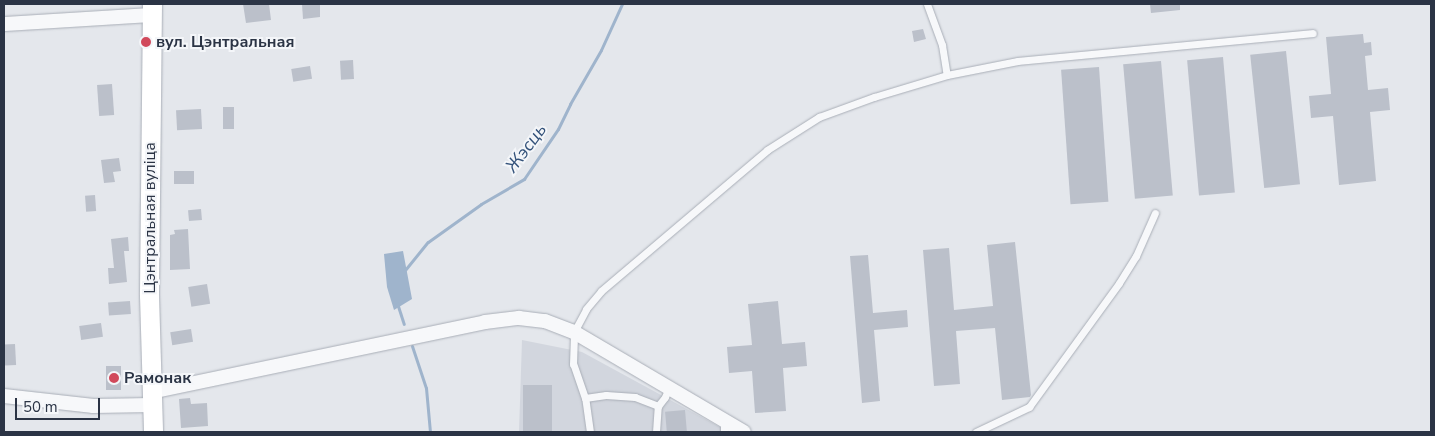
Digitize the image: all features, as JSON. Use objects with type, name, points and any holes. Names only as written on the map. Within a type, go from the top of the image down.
[{"type":"street","points":[[4,24],[152,9]]},
{"type":"street","name":"Цэнтральная вуліца","points":[[152,9],[149,202],[153,432]]},
{"type":"street","points":[[4,396],[93,406],[151,398],[486,322],[519,318],[545,321],[574,332],[669,386],[724,427],[744,432]]},
{"type":"lane","points":[[927,4],[942,45],[947,75]]},
{"type":"lane","points":[[590,432],[585,398],[573,364],[574,332],[586,309],[601,291],[767,150],[819,117],[874,97],[947,75],[1018,61],[1313,33]]},
{"type":"lane","points":[[976,432],[1029,407],[1120,283],[1136,256],[1155,213]]},
{"type":"lane","points":[[656,432],[658,406],[665,397],[669,386]]},
{"type":"lane","points":[[585,398],[606,395],[634,397],[658,406]]},
{"type":"shaded area","points":[[522,340],[582,352],[729,432],[519,432]]},
{"type":"water","points":[[403,251],[412,299],[394,310],[387,287],[384,254]]},
{"type":"building","points":[[243,4],[269,4],[271,20],[246,23]]},
{"type":"building","points":[[302,4],[320,4],[320,17],[303,19]]},
{"type":"building","points":[[1150,4],[1180,4],[1180,10],[1151,13]]},
{"type":"building","points":[[923,29],[926,39],[914,42],[912,31]]},
{"type":"building","points":[[1363,34],[1364,43],[1371,42],[1372,55],[1365,56],[1368,90],[1388,88],[1390,110],[1370,112],[1376,181],[1339,185],[1333,116],[1311,118],[1309,96],[1331,94],[1326,37]]},
{"type":"building","points":[[1286,51],[1300,184],[1264,188],[1250,55]]},
{"type":"building","points":[[1223,57],[1235,192],[1199,196],[1187,60]]},
{"type":"building","points":[[353,60],[354,79],[341,80],[340,61]]},
{"type":"building","points":[[1161,61],[1173,195],[1135,199],[1123,64]]},
{"type":"building","points":[[310,66],[312,79],[293,82],[291,69]]},
{"type":"building","points":[[1099,67],[1108,202],[1071,204],[1061,70]]},
{"type":"building","points":[[112,84],[114,115],[99,116],[97,85]]},
{"type":"building","points":[[223,107],[234,107],[234,129],[223,129]]},
{"type":"building","points":[[201,109],[202,129],[177,130],[176,110]]},
{"type":"building","points":[[119,158],[121,171],[113,172],[115,182],[104,183],[101,160]]},
{"type":"building","points":[[174,171],[194,171],[194,184],[174,184]]},
{"type":"building","points":[[95,195],[96,211],[86,212],[85,196]]},
{"type":"building","points":[[201,209],[202,220],[189,221],[188,210]]},
{"type":"building","points":[[188,229],[190,269],[170,270],[170,235],[175,234],[174,230]]},
{"type":"building","points":[[128,237],[129,251],[124,251],[127,282],[109,284],[108,268],[114,268],[111,239]]},
{"type":"building","points":[[1015,242],[1030,397],[1002,400],[995,328],[956,331],[960,384],[934,386],[923,250],[949,248],[954,310],[993,306],[987,245]]},
{"type":"building","points":[[868,255],[873,313],[907,310],[908,327],[874,330],[880,401],[862,403],[850,256]]},
{"type":"building","points":[[207,284],[210,304],[191,307],[188,287]]},
{"type":"building","points":[[130,301],[131,314],[109,316],[108,303]]},
{"type":"building","points":[[778,301],[782,344],[805,342],[807,366],[783,368],[786,411],[755,413],[752,371],[729,373],[727,347],[752,345],[748,304]]},
{"type":"building","points":[[101,323],[103,337],[81,340],[79,326]]},
{"type":"building","points":[[191,329],[193,342],[172,345],[170,332]]},
{"type":"building","points":[[15,344],[16,365],[5,366],[4,345]]},
{"type":"building","name":"Рамонак","points":[[106,366],[121,366],[121,390],[106,390]]},
{"type":"building","points":[[523,385],[552,385],[552,432],[523,432]]},
{"type":"building","points":[[190,398],[191,404],[207,403],[208,426],[181,428],[179,399]]},
{"type":"building","points":[[685,410],[687,432],[667,432],[665,412]]},
{"type":"waterway","name":"Жэсць","points":[[405,270],[428,242],[481,204],[524,179],[558,129],[601,50],[622,4]]},
{"type":"waterway","name":"Жэсць","points":[[397,303],[404,324]]},
{"type":"waterway","name":"Жэсць","points":[[412,346],[426,388],[430,432]]},
{"type":"place","name":"вул. Цэнтральная","points":[[146,42]]},
{"type":"place","name":"Рамонак","points":[[114,378]]}]
